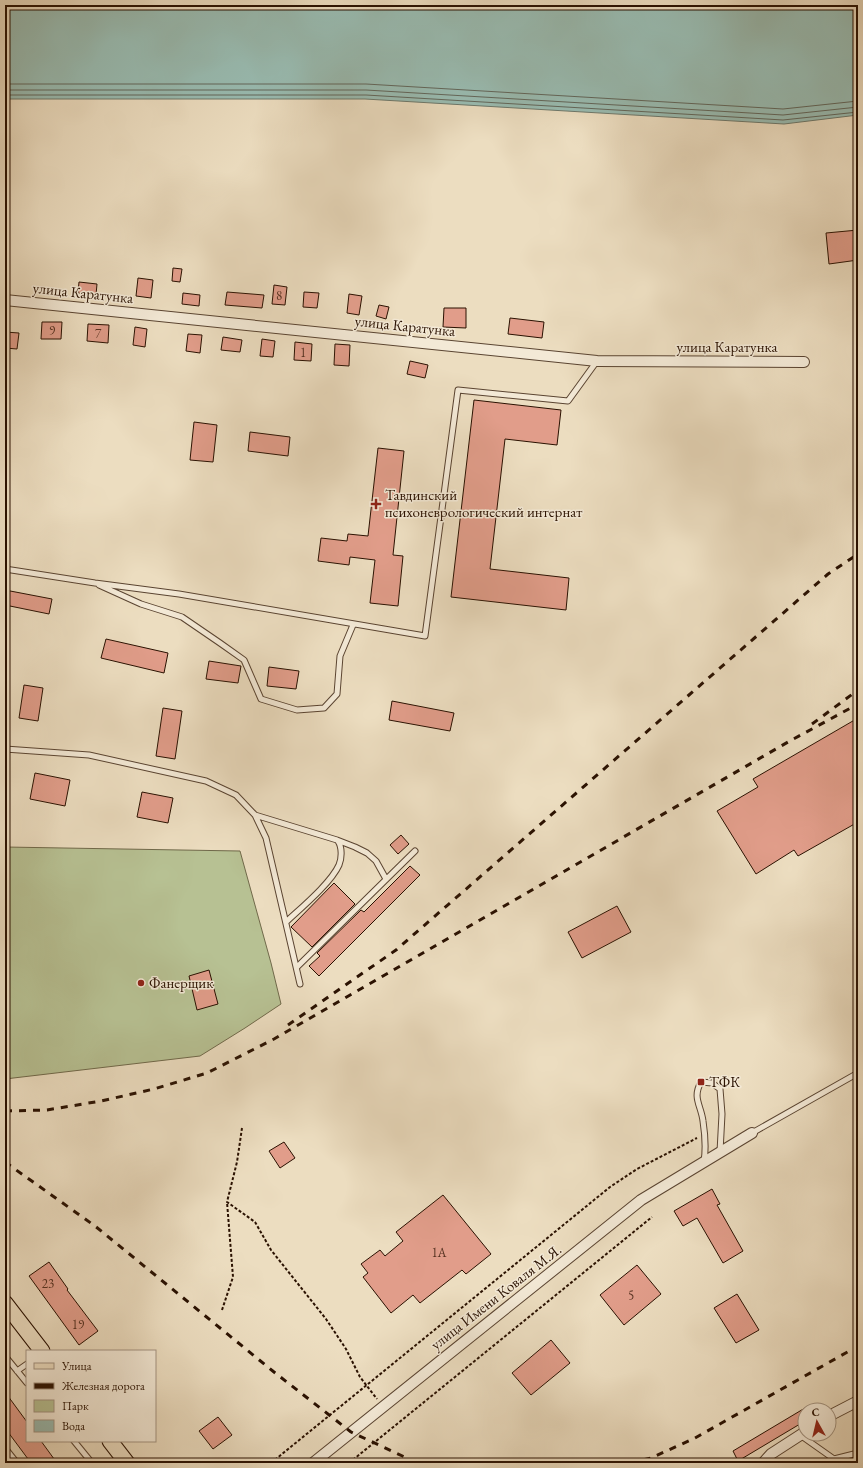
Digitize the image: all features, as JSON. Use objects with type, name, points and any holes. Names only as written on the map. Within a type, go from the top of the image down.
[{"type":"main road","points":[[5,1303],[41,1350]]},
{"type":"main road","points":[[111,1442],[127,1463]]},
{"type":"street","name":"улица Каратунка","points":[[5,300],[597,361],[804,362]]},
{"type":"street","name":"улица Имени Коваля М.Я.","points":[[313,1463],[641,1200],[752,1133]]},
{"type":"street","points":[[837,1412],[858,1401]]},
{"type":"street","points":[[763,1463],[771,1454],[797,1436]]},
{"type":"lane","points":[[5,568],[95,583],[179,594],[425,636],[458,390],[568,401],[597,361]]},
{"type":"lane","points":[[95,583],[141,604],[182,617],[244,660],[261,699],[297,710],[324,708],[337,694],[340,656],[353,624]]},
{"type":"lane","points":[[5,749],[89,755],[206,781],[236,795],[256,814],[266,838],[300,984]]},
{"type":"lane","points":[[256,814],[337,840],[367,853],[376,861],[386,879]]},
{"type":"lane","points":[[286,922],[332,876],[339,864],[340,845],[337,840]]},
{"type":"lane","points":[[297,967],[415,851]]},
{"type":"lane","points":[[752,1133],[858,1073]]},
{"type":"lane","points":[[703,1163],[705,1154],[703,1120],[696,1099],[697,1089],[701,1082],[712,1083],[720,1089],[722,1114],[720,1152]]},
{"type":"lane","points":[[5,1356],[26,1382]]},
{"type":"lane","points":[[16,1370],[26,1365]]},
{"type":"lane","points":[[75,1442],[92,1463]]},
{"type":"lane","points":[[812,1442],[834,1461],[858,1453]]},
{"type":"lane","points":[[5,1448],[17,1463]]},
{"type":"path","points":[[222,1310],[233,1277],[227,1202],[237,1162],[242,1128]]},
{"type":"path","points":[[271,1463],[610,1187],[637,1169],[704,1135]]},
{"type":"path","points":[[227,1202],[255,1222],[271,1250],[326,1320],[346,1349],[360,1377],[383,1406]]},
{"type":"path","points":[[349,1463],[652,1217]]},
{"type":"green space","name":"Фанерщик","points":[[5,847],[240,851],[281,1004],[200,1056],[5,1079]]},
{"type":"water","points":[[5,5],[858,5],[858,115],[784,124],[365,99],[5,99]]},
{"type":"building","points":[[858,230],[858,260],[829,264],[826,233]]},
{"type":"building","points":[[173,268],[182,269],[180,282],[172,281]]},
{"type":"building","points":[[138,278],[153,280],[151,298],[136,296]]},
{"type":"building","points":[[79,282],[97,284],[96,295],[78,293]]},
{"type":"building","points":[[274,285],[287,287],[285,305],[272,304]]},
{"type":"building","points":[[227,292],[264,295],[262,308],[225,305]]},
{"type":"building","points":[[304,292],[319,293],[317,308],[303,307]]},
{"type":"building","points":[[183,293],[200,295],[199,306],[182,304]]},
{"type":"building","points":[[349,294],[362,296],[359,315],[347,313]]},
{"type":"building","points":[[379,305],[389,307],[386,319],[376,316]]},
{"type":"building","points":[[444,308],[466,308],[466,328],[443,327]]},
{"type":"building","points":[[510,318],[544,322],[542,338],[508,334]]},
{"type":"building","points":[[42,322],[62,322],[61,339],[41,339]]},
{"type":"building","points":[[88,324],[109,325],[108,343],[87,341]]},
{"type":"building","points":[[135,327],[147,329],[145,347],[133,345]]},
{"type":"building","points":[[5,332],[19,333],[17,349],[5,348]]},
{"type":"building","points":[[188,334],[202,335],[200,353],[186,351]]},
{"type":"building","points":[[223,337],[242,340],[240,352],[221,350]]},
{"type":"building","points":[[262,339],[275,341],[273,357],[260,356]]},
{"type":"building","points":[[295,342],[312,344],[311,361],[294,360]]},
{"type":"building","points":[[335,344],[350,345],[349,366],[334,365]]},
{"type":"building","points":[[410,361],[428,365],[425,378],[407,374]]},
{"type":"building","points":[[474,400],[561,410],[557,445],[505,439],[490,569],[569,578],[566,610],[451,597]]},
{"type":"building","points":[[194,422],[217,425],[213,462],[190,460]]},
{"type":"building","points":[[250,432],[290,437],[288,456],[248,451]]},
{"type":"building","points":[[378,448],[404,451],[393,555],[403,556],[398,606],[370,603],[375,560],[350,557],[349,565],[318,561],[321,538],[347,541],[348,534],[368,536]]},
{"type":"building","points":[[5,590],[52,599],[49,614],[5,605]]},
{"type":"building","points":[[106,639],[168,653],[164,673],[101,658]]},
{"type":"building","points":[[209,661],[241,666],[238,683],[206,679]]},
{"type":"building","points":[[269,667],[299,671],[296,689],[267,686]]},
{"type":"building","points":[[24,685],[43,688],[38,721],[19,718]]},
{"type":"building","points":[[392,701],[454,713],[450,731],[389,720]]},
{"type":"building","points":[[163,708],[182,711],[175,759],[156,756]]},
{"type":"building","points":[[858,718],[858,822],[798,856],[794,850],[756,874],[717,811],[758,787],[753,779]]},
{"type":"building","points":[[35,773],[70,780],[65,806],[30,799]]},
{"type":"building","points":[[142,792],[173,798],[168,823],[137,817]]},
{"type":"building","points":[[401,835],[409,844],[398,854],[390,845]]},
{"type":"building","points":[[410,866],[420,875],[319,976],[309,966],[320,956],[317,953],[361,910],[364,912]]},
{"type":"building","points":[[334,883],[355,904],[312,947],[291,927]]},
{"type":"building","points":[[617,906],[631,932],[582,958],[568,932]]},
{"type":"building","points":[[209,970],[218,1004],[197,1010],[189,976]]},
{"type":"building","points":[[284,1142],[295,1158],[280,1168],[269,1151]]},
{"type":"building","points":[[712,1189],[720,1204],[717,1205],[743,1251],[723,1263],[697,1218],[683,1226],[674,1211]]},
{"type":"building","points":[[443,1195],[491,1254],[466,1274],[462,1270],[420,1303],[413,1295],[391,1313],[363,1277],[368,1273],[361,1264],[380,1250],[385,1256],[403,1241],[396,1232]]},
{"type":"building","points":[[49,1262],[68,1289],[67,1290],[98,1331],[79,1345],[29,1276]]},
{"type":"building","points":[[637,1265],[661,1294],[624,1325],[600,1295]]},
{"type":"building","points":[[737,1294],[759,1330],[736,1343],[714,1308]]},
{"type":"building","points":[[551,1340],[570,1363],[531,1395],[512,1373]]},
{"type":"building","points":[[5,1392],[26,1421],[26,1442],[42,1442],[57,1463],[31,1463],[5,1428]]},
{"type":"building","points":[[797,1413],[797,1426],[738,1461],[733,1451]]},
{"type":"building","points":[[218,1417],[232,1435],[213,1449],[199,1431]]},
{"type":"railway","points":[[288,1025],[396,950],[828,574],[858,554]]},
{"type":"railway","points":[[812,724],[858,690]]},
{"type":"railway","points":[[5,1111],[47,1110],[101,1101],[154,1089],[207,1073],[274,1039],[788,742],[858,704]]},
{"type":"railway","points":[[5,1162],[95,1226],[274,1372],[351,1432],[411,1460],[424,1463]]},
{"type":"railway","points":[[630,1463],[651,1458],[695,1438],[858,1346]]},
{"type":"place","name":"Тавдинский психоневрологический интернат","points":[[376,504]]},
{"type":"place","name":"Фанерщик","points":[[141,983]]},
{"type":"place","name":"ТФК","points":[[701,1082]]}]
